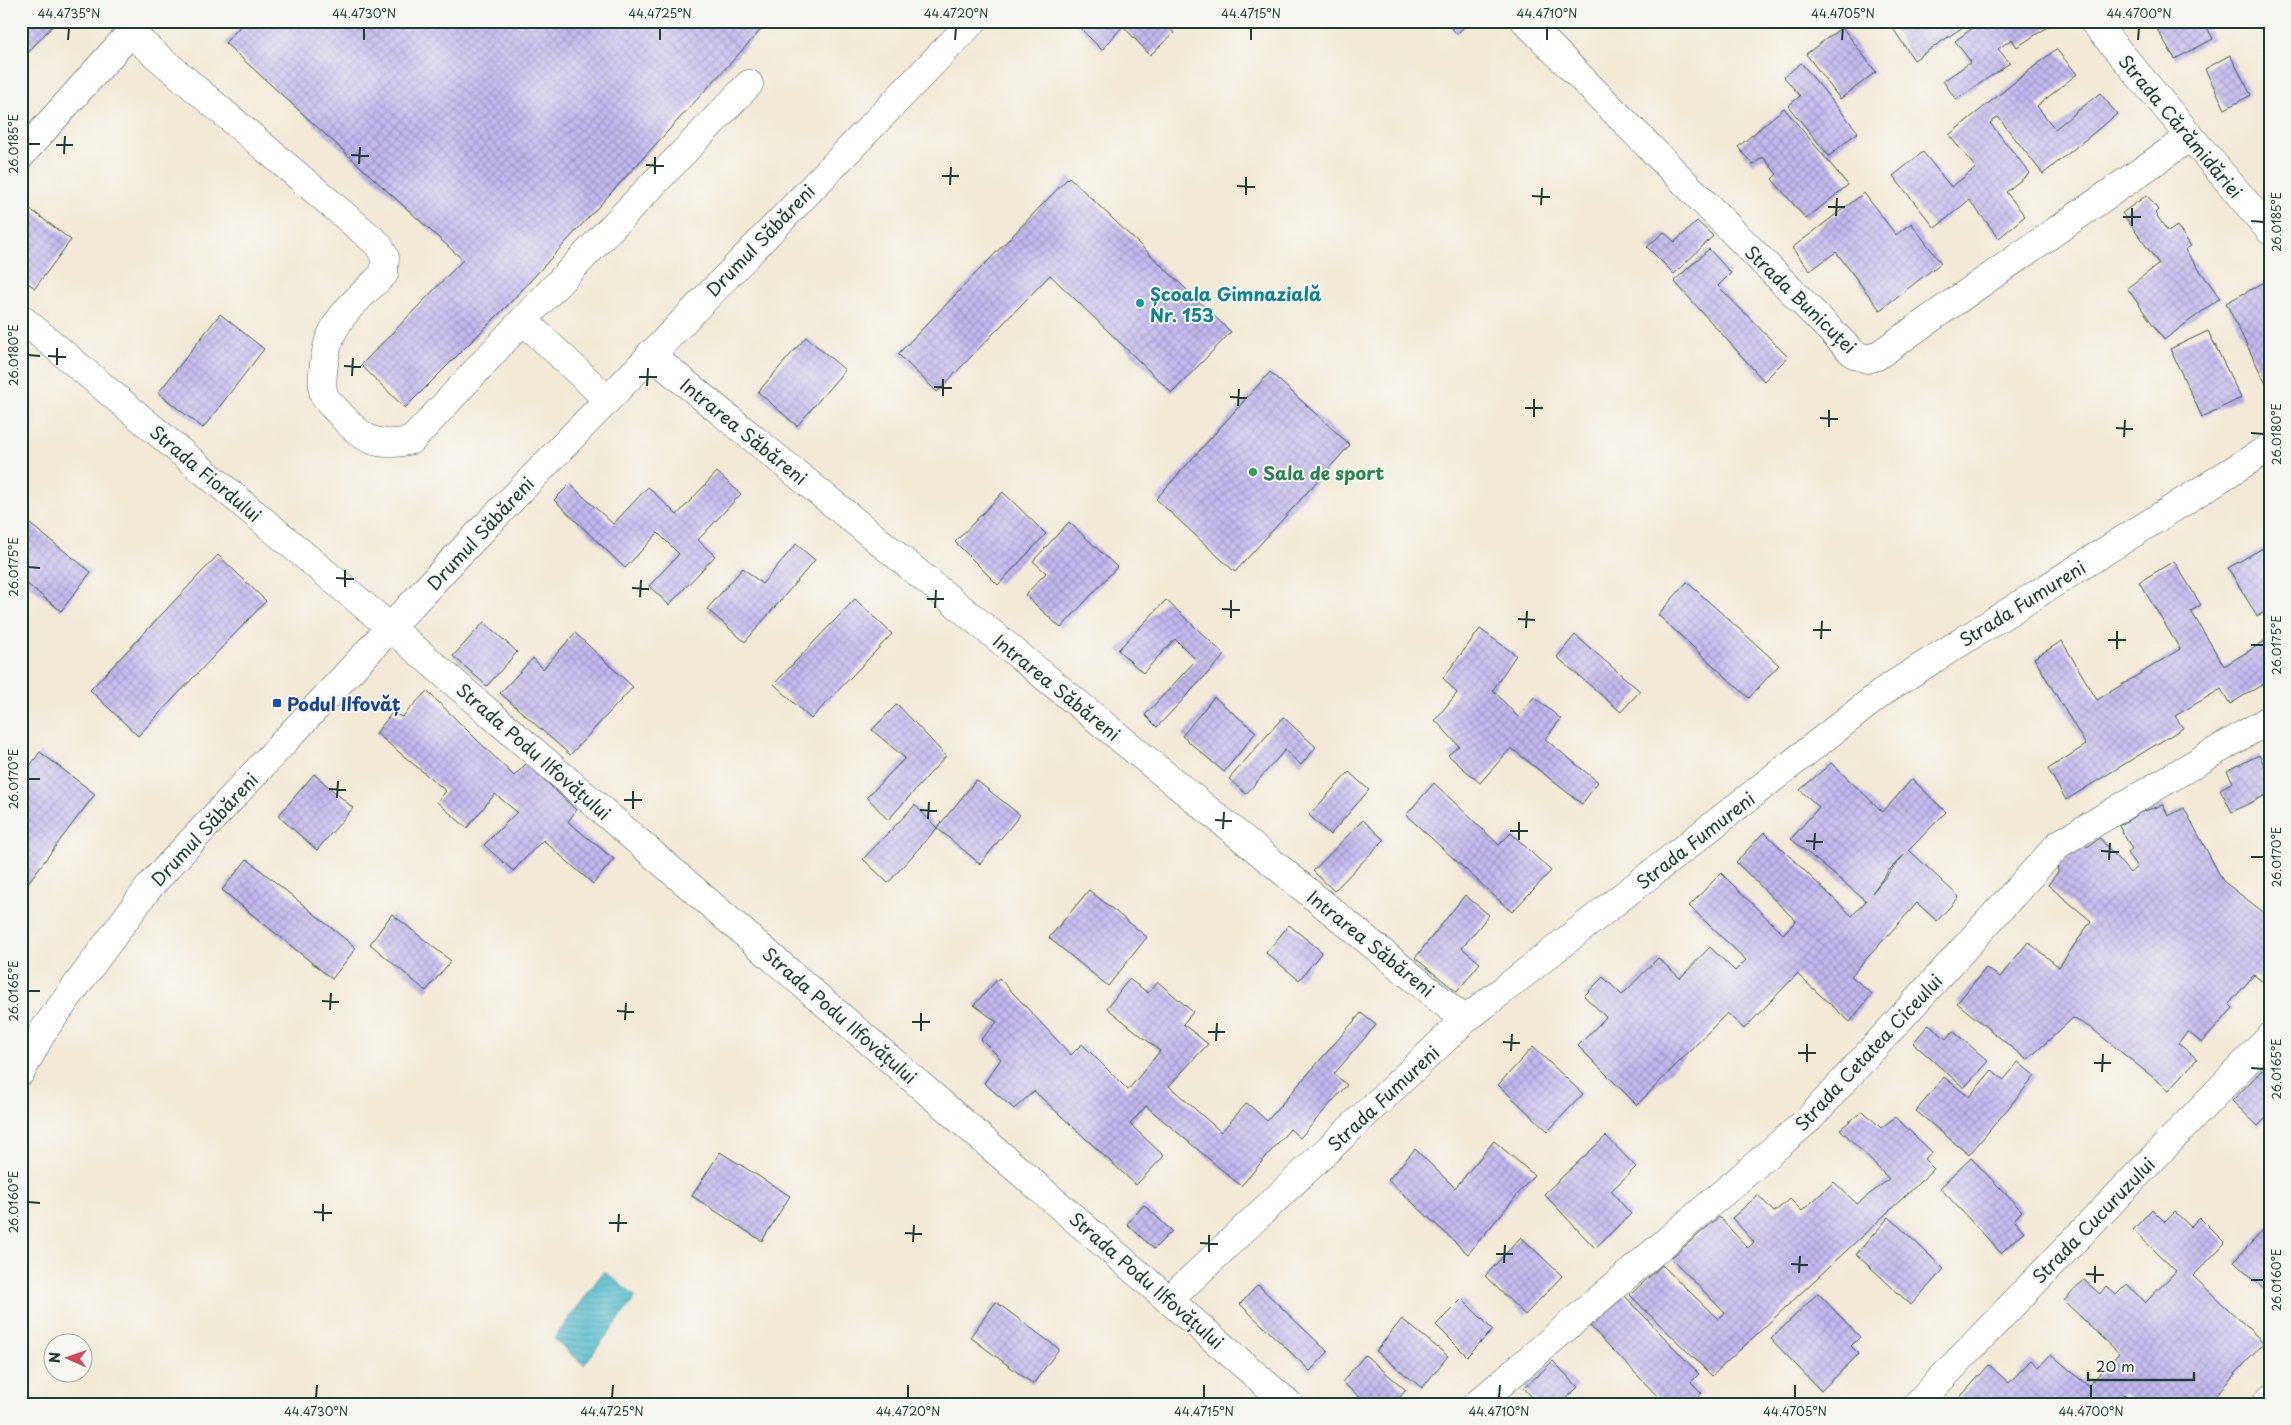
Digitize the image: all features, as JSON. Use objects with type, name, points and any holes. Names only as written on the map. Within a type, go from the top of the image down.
[{"type":"street","name":"Drumul Săbăreni","points":[[21,1072],[43,1031],[148,887],[607,399],[972,21]]},
{"type":"street","name":"Strada Bunicuței","points":[[1525,21],[1854,354],[1867,359],[1878,356],[2190,137]]},
{"type":"street","name":"Strada Cărămidăriei","points":[[2093,21],[2270,231]]},
{"type":"street","points":[[21,155],[136,27],[378,244],[385,256],[384,274],[349,308],[330,338],[323,372],[324,396],[354,430],[378,443],[393,445],[412,440],[523,320],[748,84]]},
{"type":"street","name":"Strada Fiordului","points":[[21,318],[391,628]]},
{"type":"street","points":[[523,320],[607,399]]},
{"type":"street","name":"Intrarea Săbăreni","points":[[650,354],[1465,1020]]},
{"type":"street","name":"Strada Fumureni","points":[[1170,1299],[1465,1020],[1888,688],[2270,447]]},
{"type":"street","name":"Strada Podu Ilfovățului","points":[[391,628],[1170,1299],[1289,1404]]},
{"type":"street","name":"Strada Cetatea Ciceului","points":[[1477,1404],[1810,1118],[2059,844],[2270,719]]},
{"type":"street","name":"Strada Cucuruzului","points":[[1917,1404],[2270,1037]]},
{"type":"street","points":[[2266,1404],[2270,1399]]},
{"type":"water","points":[[604,1271],[636,1297],[584,1365],[554,1339]]},
{"type":"building","points":[[21,21],[57,21],[21,60]]},
{"type":"building","points":[[245,21],[769,21],[509,304],[405,408],[361,365],[463,260],[225,43]]},
{"type":"building","points":[[864,21],[880,21],[872,29]]},
{"type":"building","points":[[1073,21],[1163,21],[1174,33],[1150,55],[1123,26],[1102,50]]},
{"type":"building","points":[[1445,21],[1470,21],[1457,34]]},
{"type":"building","points":[[1888,21],[1972,21],[1914,60]]},
{"type":"building","points":[[1982,21],[2046,21],[2049,26],[2017,47],[2012,39],[1998,49],[2010,63],[1956,100],[1943,81],[1971,62],[1955,41]]},
{"type":"building","points":[[2163,21],[2204,21],[2213,39],[2175,59],[2155,26]]},
{"type":"building","points":[[1842,27],[1876,72],[1840,99],[1806,54]]},
{"type":"building","points":[[2056,49],[2077,74],[2037,106],[2055,129],[2100,93],[2117,114],[2043,174],[1998,117],[1990,123],[2030,173],[2006,192],[2025,216],[1999,238],[1969,200],[1935,228],[1893,176],[1923,152],[1951,187],[1976,168],[1949,135]]},
{"type":"building","points":[[2230,55],[2251,95],[2225,109],[2205,69]]},
{"type":"building","points":[[1801,63],[1858,132],[1829,156],[1788,106],[1800,96],[1784,77]]},
{"type":"building","points":[[1784,108],[1848,185],[1806,219],[1772,179],[1777,174],[1763,157],[1753,165],[1738,147]]},
{"type":"building","name":"Școala Gimnazială Nr. 153","points":[[1069,177],[1231,332],[1172,393],[1050,275],[937,392],[898,354]]},
{"type":"building","points":[[1864,193],[1896,235],[1911,223],[1941,263],[1880,310],[1836,252],[1810,271],[1792,248]]},
{"type":"building","points":[[2147,195],[2158,210],[2155,213],[2168,232],[2177,226],[2191,246],[2185,250],[2220,298],[2164,340],[2127,288],[2159,264],[2122,213]]},
{"type":"building","points":[[21,202],[71,240],[35,288],[21,278]]},
{"type":"building","points":[[1697,221],[1713,236],[1674,274],[1647,247],[1664,232],[1675,242]]},
{"type":"building","points":[[1709,249],[1731,273],[1718,286],[1788,357],[1764,381],[1674,281]]},
{"type":"building","points":[[2270,279],[2270,392],[2226,303]]},
{"type":"building","points":[[220,314],[264,349],[203,428],[158,393]]},
{"type":"building","points":[[2208,331],[2241,398],[2202,417],[2170,349]]},
{"type":"building","points":[[806,337],[845,370],[797,426],[758,392]]},
{"type":"building","name":"Sala de sport","points":[[1270,372],[1350,445],[1235,572],[1156,499]]},
{"type":"building","points":[[717,472],[741,494],[698,540],[715,556],[669,605],[649,586],[679,554],[658,533],[625,568],[554,500],[570,484],[613,524],[648,487],[677,515]]},
{"type":"building","points":[[1003,492],[1046,534],[998,585],[955,542]]},
{"type":"building","points":[[21,517],[91,572],[61,611],[21,579]]},
{"type":"building","points":[[1069,522],[1117,567],[1061,628],[1025,595],[1046,573],[1033,561]]},
{"type":"building","points":[[796,544],[815,560],[745,642],[707,609],[743,568],[762,584]]},
{"type":"building","points":[[2270,544],[2270,609],[2257,616],[2228,568]]},
{"type":"building","points":[[218,555],[266,601],[138,736],[90,690]]},
{"type":"building","points":[[2174,561],[2201,605],[2191,611],[2224,666],[2270,638],[2270,680],[2230,704],[2221,689],[2175,716],[2183,728],[2066,800],[2048,769],[2086,745],[2034,658],[2062,641],[2097,700],[2180,649],[2139,582]]},
{"type":"building","points":[[1687,582],[1779,665],[1749,698],[1658,615]]},
{"type":"building","points":[[855,599],[892,634],[811,719],[774,684]]},
{"type":"building","points":[[1166,600],[1225,655],[1157,727],[1145,715],[1196,660],[1175,639],[1143,673],[1118,650]]},
{"type":"building","points":[[484,622],[517,652],[487,686],[453,656]]},
{"type":"building","points":[[1480,629],[1516,655],[1493,690],[1518,717],[1534,697],[1561,719],[1545,739],[1598,782],[1582,804],[1511,748],[1480,783],[1448,755],[1459,746],[1435,720],[1457,693],[1443,678]]},
{"type":"building","points":[[575,633],[633,687],[570,755],[500,693],[533,658],[543,669]]},
{"type":"building","points":[[1575,635],[1640,691],[1621,712],[1557,657]]},
{"type":"building","points":[[427,691],[514,776],[527,763],[576,810],[568,822],[614,859],[593,884],[543,840],[513,871],[484,845],[517,812],[495,794],[467,828],[437,802],[446,791],[376,733],[392,713],[402,717]]},
{"type":"building","points":[[1214,697],[1256,732],[1224,772],[1182,736]]},
{"type":"building","points":[[897,704],[946,756],[888,820],[867,797],[905,758],[872,730]]},
{"type":"building","points":[[1283,717],[1316,747],[1301,765],[1285,750],[1246,794],[1229,779]]},
{"type":"building","points":[[40,752],[95,794],[21,892],[21,778]]},
{"type":"building","points":[[2259,755],[2270,777],[2270,793],[2232,812],[2220,789],[2233,782],[2227,771]]},
{"type":"building","points":[[1831,763],[1883,812],[1912,779],[1946,812],[1909,850],[1959,897],[1937,921],[1917,903],[1851,976],[1872,994],[1850,1022],[1797,974],[1744,1029],[1727,1013],[1637,1105],[1578,1046],[1606,1017],[1584,996],[1603,977],[1622,995],[1658,958],[1680,978],[1710,947],[1735,971],[1746,960],[1689,906],[1721,873],[1783,934],[1796,921],[1736,862],[1764,832],[1852,916],[1866,901],[1791,839],[1819,807],[1800,790]],"holes":[[[1904,855],[1872,893],[1888,871]]]},
{"type":"building","points":[[1349,772],[1369,790],[1330,835],[1309,815]]},
{"type":"building","points":[[314,774],[353,808],[317,850],[278,816]]},
{"type":"building","points":[[976,780],[1020,815],[980,864],[937,828]]},
{"type":"building","points":[[1434,783],[1499,845],[1511,833],[1551,871],[1512,912],[1406,815]]},
{"type":"building","points":[[915,805],[937,828],[888,883],[863,859]]},
{"type":"building","points":[[2163,805],[2168,816],[2184,808],[2223,881],[2267,915],[2270,912],[2270,983],[2267,985],[2254,975],[2229,1004],[2233,1008],[2202,1043],[2188,1032],[2178,1043],[2197,1059],[2169,1090],[2091,1028],[2073,1018],[2027,1060],[1957,1003],[1986,968],[2000,977],[2028,942],[2059,967],[2091,921],[2048,885],[2058,872],[2057,860],[2084,844],[2087,847],[2100,838],[2130,873],[2137,867],[2127,853],[2132,849],[2119,826],[2141,812]]},
{"type":"building","points":[[1363,820],[1384,840],[1334,891],[1313,871]]},
{"type":"building","points":[[247,859],[356,948],[332,979],[222,890]]},
{"type":"building","points":[[1089,890],[1147,937],[1108,986],[1049,938]]},
{"type":"building","points":[[1465,895],[1489,915],[1462,948],[1480,963],[1457,992],[1415,958]]},
{"type":"building","points":[[392,914],[451,961],[426,991],[370,944]]},
{"type":"building","points":[[1289,925],[1322,952],[1299,980],[1266,953]]},
{"type":"building","points":[[999,978],[1071,1055],[1082,1044],[1128,1090],[1160,1051],[1107,1008],[1129,979],[1148,993],[1158,982],[1193,1012],[1183,1024],[1208,1044],[1169,1086],[1221,1132],[1247,1103],[1267,1121],[1361,1013],[1376,1025],[1334,1074],[1347,1085],[1300,1138],[1290,1129],[1241,1186],[1146,1106],[1130,1124],[1164,1156],[1136,1185],[1034,1091],[1014,1109],[984,1083],[1001,1059],[981,1039],[997,1022],[974,1005]]},
{"type":"building","points":[[1929,1024],[1946,1039],[1953,1031],[1988,1061],[1964,1088],[1913,1043]]},
{"type":"building","points":[[1533,1047],[1583,1094],[1548,1131],[1498,1085]]},
{"type":"building","points":[[2018,1062],[2035,1076],[1969,1155],[1916,1111],[1944,1077],[1969,1097],[1992,1070],[2004,1080]]},
{"type":"building","points":[[2262,1070],[2270,1078],[2270,1114],[2258,1126],[2232,1101]]},
{"type":"building","points":[[1863,1111],[1881,1128],[1895,1117],[1932,1152],[1924,1159],[1934,1169],[1712,1376],[1630,1295],[1662,1265],[1718,1319],[1725,1313],[1671,1258],[1719,1217],[1748,1248],[1754,1242],[1732,1218],[1758,1195],[1774,1212],[1790,1199],[1802,1211],[1834,1182],[1857,1204],[1889,1179],[1840,1129]]},
{"type":"building","points":[[1606,1136],[1636,1167],[1611,1191],[1631,1214],[1595,1248],[1544,1194]]},
{"type":"building","points":[[1494,1141],[1534,1175],[1468,1254],[1388,1180],[1415,1149],[1455,1188]]},
{"type":"building","points":[[720,1152],[790,1196],[762,1241],[692,1196]]},
{"type":"building","points":[[1971,1158],[2022,1211],[2014,1220],[2024,1231],[2001,1253],[1940,1188]]},
{"type":"building","points":[[1144,1205],[1172,1231],[1154,1249],[1127,1224]]},
{"type":"building","points":[[2152,1209],[2165,1222],[2175,1212],[2191,1227],[2200,1218],[2225,1243],[2193,1276],[2264,1343],[2207,1404],[2134,1404],[2124,1394],[2115,1404],[1954,1404],[1989,1365],[2009,1383],[2031,1360],[2039,1367],[2051,1354],[2088,1386],[2119,1353],[2064,1301],[2084,1280],[2100,1294],[2106,1286],[2116,1295],[2127,1284],[2145,1303],[2176,1271],[2133,1230]]},
{"type":"building","points":[[1889,1217],[1944,1269],[1911,1305],[1856,1254]]},
{"type":"building","points":[[2270,1223],[2270,1295],[2234,1261]]},
{"type":"building","points":[[1521,1237],[1562,1276],[1525,1315],[1485,1276]]},
{"type":"building","points":[[1258,1285],[1328,1352],[1310,1371],[1240,1304]]},
{"type":"building","points":[[1622,1293],[1699,1374],[1691,1382],[1702,1393],[1691,1404],[1665,1404],[1589,1325]]},
{"type":"building","points":[[1818,1293],[1860,1337],[1851,1346],[1859,1354],[1821,1391],[1771,1339]]},
{"type":"building","points":[[1462,1299],[1493,1330],[1467,1356],[1436,1325]]},
{"type":"building","points":[[996,1302],[1059,1349],[1033,1384],[970,1337]]},
{"type":"building","points":[[1402,1319],[1448,1356],[1422,1388],[1376,1351]]},
{"type":"building","points":[[1365,1355],[1406,1390],[1394,1404],[1368,1404],[1342,1382]]},
{"type":"building","points":[[1553,1361],[1578,1387],[1560,1404],[1538,1404],[1524,1388]]},
{"type":"place","name":"Școala Gimnazială Nr. 153","points":[[1140,303]]},
{"type":"place","name":"Sala de sport","points":[[1253,472]]},
{"type":"place","name":"Podul Ilfovăț","points":[[277,703]]}]
